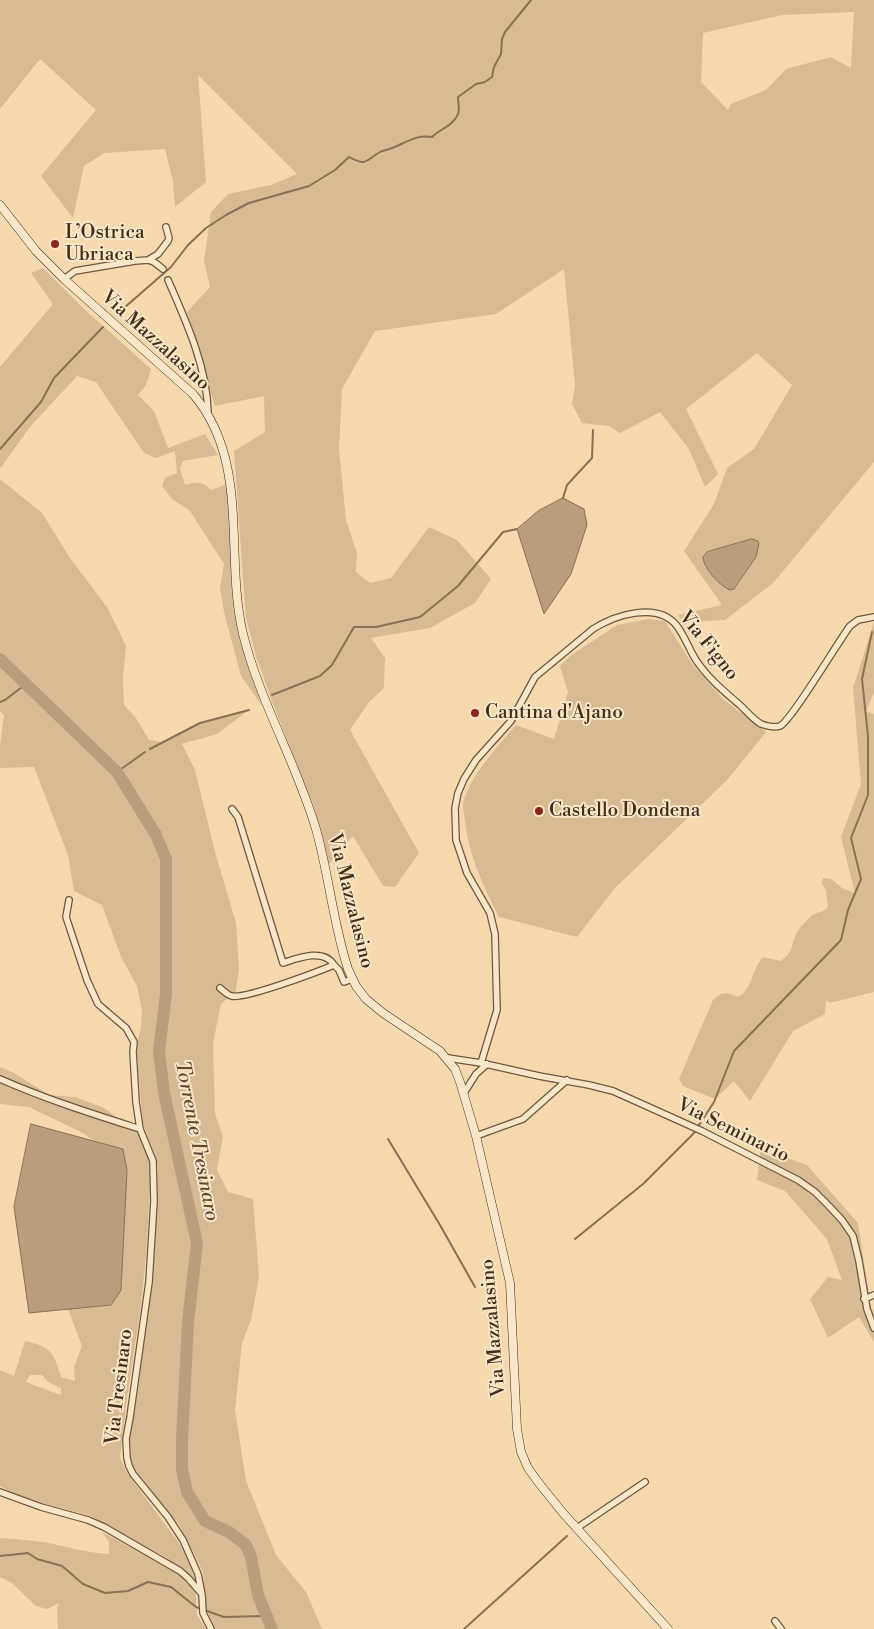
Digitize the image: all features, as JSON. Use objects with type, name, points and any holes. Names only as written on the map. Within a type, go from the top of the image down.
[{"type":"main road","name":"Via Mazzalasino","points":[[0,206],[36,251],[64,279],[184,385],[208,412],[224,450],[230,482],[238,607],[246,646],[258,683],[315,828],[345,959],[352,979],[361,993],[374,1007],[434,1046],[448,1058],[455,1069],[464,1093],[495,1213],[510,1283],[517,1429],[521,1452],[528,1468],[538,1482],[668,1629]]},
{"type":"street","points":[[148,260],[158,254],[168,241],[166,227]]},
{"type":"street","points":[[64,279],[75,271],[135,261],[148,260],[163,269]]},
{"type":"street","points":[[168,280],[185,319],[202,370],[208,394],[208,412]]},
{"type":"street","name":"Via Figno","points":[[484,1063],[497,1010],[495,934],[490,913],[467,873],[460,855],[456,840],[455,808],[458,792],[464,779],[476,760],[511,721],[535,677],[603,622],[634,614],[652,613],[664,616],[677,626],[702,669],[757,721],[770,727],[780,726],[795,708],[850,626],[858,620],[874,617]]},
{"type":"street","points":[[232,809],[238,817],[283,963],[309,955],[322,956],[330,959],[339,970],[344,982],[352,979]]},
{"type":"street","name":"Via Tresinaro","points":[[69,900],[66,917],[87,980],[98,1004],[126,1028],[134,1042],[136,1102],[140,1129],[154,1161],[154,1201],[149,1282],[126,1439],[127,1458],[133,1474],[168,1517],[183,1540],[194,1564],[202,1595],[202,1613],[210,1629]]},
{"type":"street","points":[[220,988],[227,995],[239,997],[334,965]]},
{"type":"street","name":"Via Seminario","points":[[448,1058],[484,1063],[613,1091],[711,1135],[798,1180],[828,1205],[853,1236],[859,1261],[864,1299],[874,1328]]},
{"type":"street","points":[[464,1093],[484,1063]]},
{"type":"street","points":[[0,1079],[24,1090],[80,1110],[140,1129]]},
{"type":"street","points":[[476,1136],[523,1119],[567,1080]]},
{"type":"street","points":[[864,1299],[874,1296]]},
{"type":"street","points":[[577,1528],[645,1482]]},
{"type":"street","points":[[0,1492],[41,1507],[88,1520],[104,1527],[180,1571],[202,1595]]},
{"type":"street","points":[[775,1621],[781,1629]]},
{"type":"shaded area","points":[[0,0],[874,0],[874,462],[773,583],[725,620],[683,622],[678,615],[722,605],[684,551],[714,504],[727,468],[754,449],[792,385],[757,353],[686,409],[718,474],[705,487],[689,449],[660,412],[620,433],[609,426],[582,423],[572,404],[575,385],[564,269],[496,314],[375,331],[342,389],[339,449],[346,520],[357,553],[356,572],[370,583],[391,578],[429,527],[457,540],[491,579],[475,603],[430,628],[371,638],[385,658],[384,688],[369,702],[350,730],[419,853],[395,887],[383,886],[353,836],[328,865],[314,807],[273,704],[256,656],[246,618],[234,451],[265,432],[264,396],[215,406],[187,312],[210,287],[204,261],[211,212],[228,194],[271,185],[297,174],[198,75],[206,182],[175,207],[173,181],[165,149],[104,153],[84,166],[73,218],[41,176],[96,110],[40,59],[0,109]],"holes":[[[854,12],[851,68],[831,57],[786,69],[766,90],[731,104],[728,110],[701,82],[703,33],[782,15]],[[752,539],[756,557],[735,589],[730,590],[707,552]]]},
{"type":"shaded area","points":[[43,268],[84,309],[151,369],[146,385],[138,395],[154,411],[168,448],[205,434],[218,455],[183,461],[180,468],[185,485],[199,483],[211,490],[227,484],[239,630],[262,706],[241,676],[224,612],[220,588],[224,564],[190,511],[172,499],[162,486],[165,478],[177,473],[175,451],[156,458],[144,453],[96,382],[77,376],[29,428],[0,469],[0,367],[53,304],[31,273]]},
{"type":"shaded area","points":[[0,479],[42,513],[70,558],[107,607],[126,646],[123,677],[124,705],[136,718],[149,740],[164,742],[200,723],[249,710],[217,734],[182,744],[195,770],[215,852],[236,923],[239,968],[236,991],[221,1004],[213,1043],[215,1114],[223,1136],[217,1170],[228,1192],[253,1199],[259,1277],[251,1320],[242,1343],[235,1410],[246,1481],[276,1555],[306,1592],[322,1629],[214,1629],[205,1604],[203,1572],[180,1526],[134,1470],[128,1450],[152,1284],[158,1167],[143,1124],[136,1048],[141,1027],[142,1011],[137,986],[121,957],[102,905],[74,891],[68,855],[34,767],[0,768],[0,746],[4,715],[0,711]]},
{"type":"shaded area","points":[[563,498],[584,509],[587,525],[571,574],[544,614],[517,529],[538,511]]},
{"type":"shaded area","points":[[752,539],[759,543],[756,557],[734,589],[730,590],[713,576],[706,567],[703,557],[707,552]]},
{"type":"shaded area","points":[[649,619],[665,621],[692,664],[723,699],[766,732],[728,779],[614,889],[577,937],[499,917],[487,894],[467,833],[463,805],[471,784],[493,752],[516,725],[554,739],[568,692],[560,666],[570,656],[617,625]]},
{"type":"shaded area","points":[[874,622],[874,693],[866,711],[874,714],[874,992],[830,1003],[826,1000],[825,1014],[793,1031],[750,1101],[734,1081],[715,1099],[683,1086],[679,1079],[713,1000],[722,994],[728,993],[738,997],[743,993],[750,984],[763,957],[780,961],[788,955],[802,926],[811,916],[828,907],[826,891],[822,883],[823,878],[831,879],[842,888],[855,893],[841,837],[861,784],[853,688]]},
{"type":"shaded area","points":[[0,1067],[14,1073],[49,1095],[75,1097],[104,1108],[137,1132],[148,1155],[151,1173],[146,1254],[141,1306],[120,1458],[127,1473],[181,1546],[195,1580],[197,1615],[206,1629],[58,1629],[57,1609],[59,1603],[47,1609],[36,1606],[12,1583],[0,1577],[0,1538],[43,1542],[84,1551],[109,1554],[109,1542],[102,1532],[164,1566],[167,1558],[91,1516],[46,1504],[13,1493],[0,1486],[0,1370],[14,1376],[25,1341],[46,1348],[53,1356],[61,1377],[75,1381],[74,1367],[82,1346],[68,1309],[111,1305],[123,1149],[94,1141],[83,1133],[29,1107],[0,1104]],"holes":[[[30,1375],[42,1375],[48,1382],[61,1388],[61,1395],[26,1382]]]},
{"type":"shaded area","points":[[31,1124],[123,1149],[127,1171],[121,1290],[111,1305],[29,1313],[14,1207]]},
{"type":"shaded area","points":[[761,1149],[807,1165],[858,1223],[871,1308],[874,1313],[874,1342],[859,1317],[828,1338],[810,1299],[828,1277],[842,1280],[827,1239],[785,1191],[757,1180]]},
{"type":"waterway","points":[[117,314],[171,267],[188,245],[206,228],[226,215],[249,203],[309,186],[335,170],[349,157],[363,162],[381,151],[411,140],[427,136],[432,137],[450,124],[459,112],[458,97],[476,84],[485,82],[492,77],[494,67],[501,54],[502,39],[505,32],[531,0]]},
{"type":"waterway","points":[[0,449],[41,402],[54,378],[103,327]]},
{"type":"waterway","points":[[563,498],[567,485],[592,458],[593,430]]},
{"type":"waterway","points":[[272,695],[320,676],[332,665],[354,627],[376,627],[420,617],[458,586],[503,532],[517,529]]},
{"type":"waterway","points":[[699,1125],[714,1102],[734,1051],[841,940],[848,910],[861,879],[851,838],[868,795],[868,736],[862,679],[872,632]]},
{"type":"waterway","name":"Torrente Tresinaro","points":[[0,659],[117,772],[156,835],[166,859],[166,994],[159,1051],[164,1093],[197,1243],[188,1322],[182,1469],[187,1492],[205,1521],[229,1532],[246,1545],[251,1557],[258,1595],[272,1629]]},
{"type":"waterway","points":[[0,702],[26,684]]},
{"type":"waterway","points":[[150,749],[200,723],[249,710]]},
{"type":"waterway","points":[[117,772],[145,752]]},
{"type":"waterway","points":[[575,1239],[643,1184],[695,1132]]},
{"type":"waterway","points":[[388,1139],[475,1287]]},
{"type":"waterway","points":[[464,1629],[567,1536]]},
{"type":"waterway","points":[[0,1556],[28,1553],[37,1559],[62,1566],[83,1584],[105,1593],[128,1591],[148,1582],[171,1587],[196,1607],[224,1617],[266,1616]]},
{"type":"place","name":"L’Ostrica Ubriaca","points":[[55,244]]},
{"type":"place","name":"Cantina d'Ajano","points":[[475,713]]},
{"type":"place","name":"Castello Dondena","points":[[539,811]]}]
